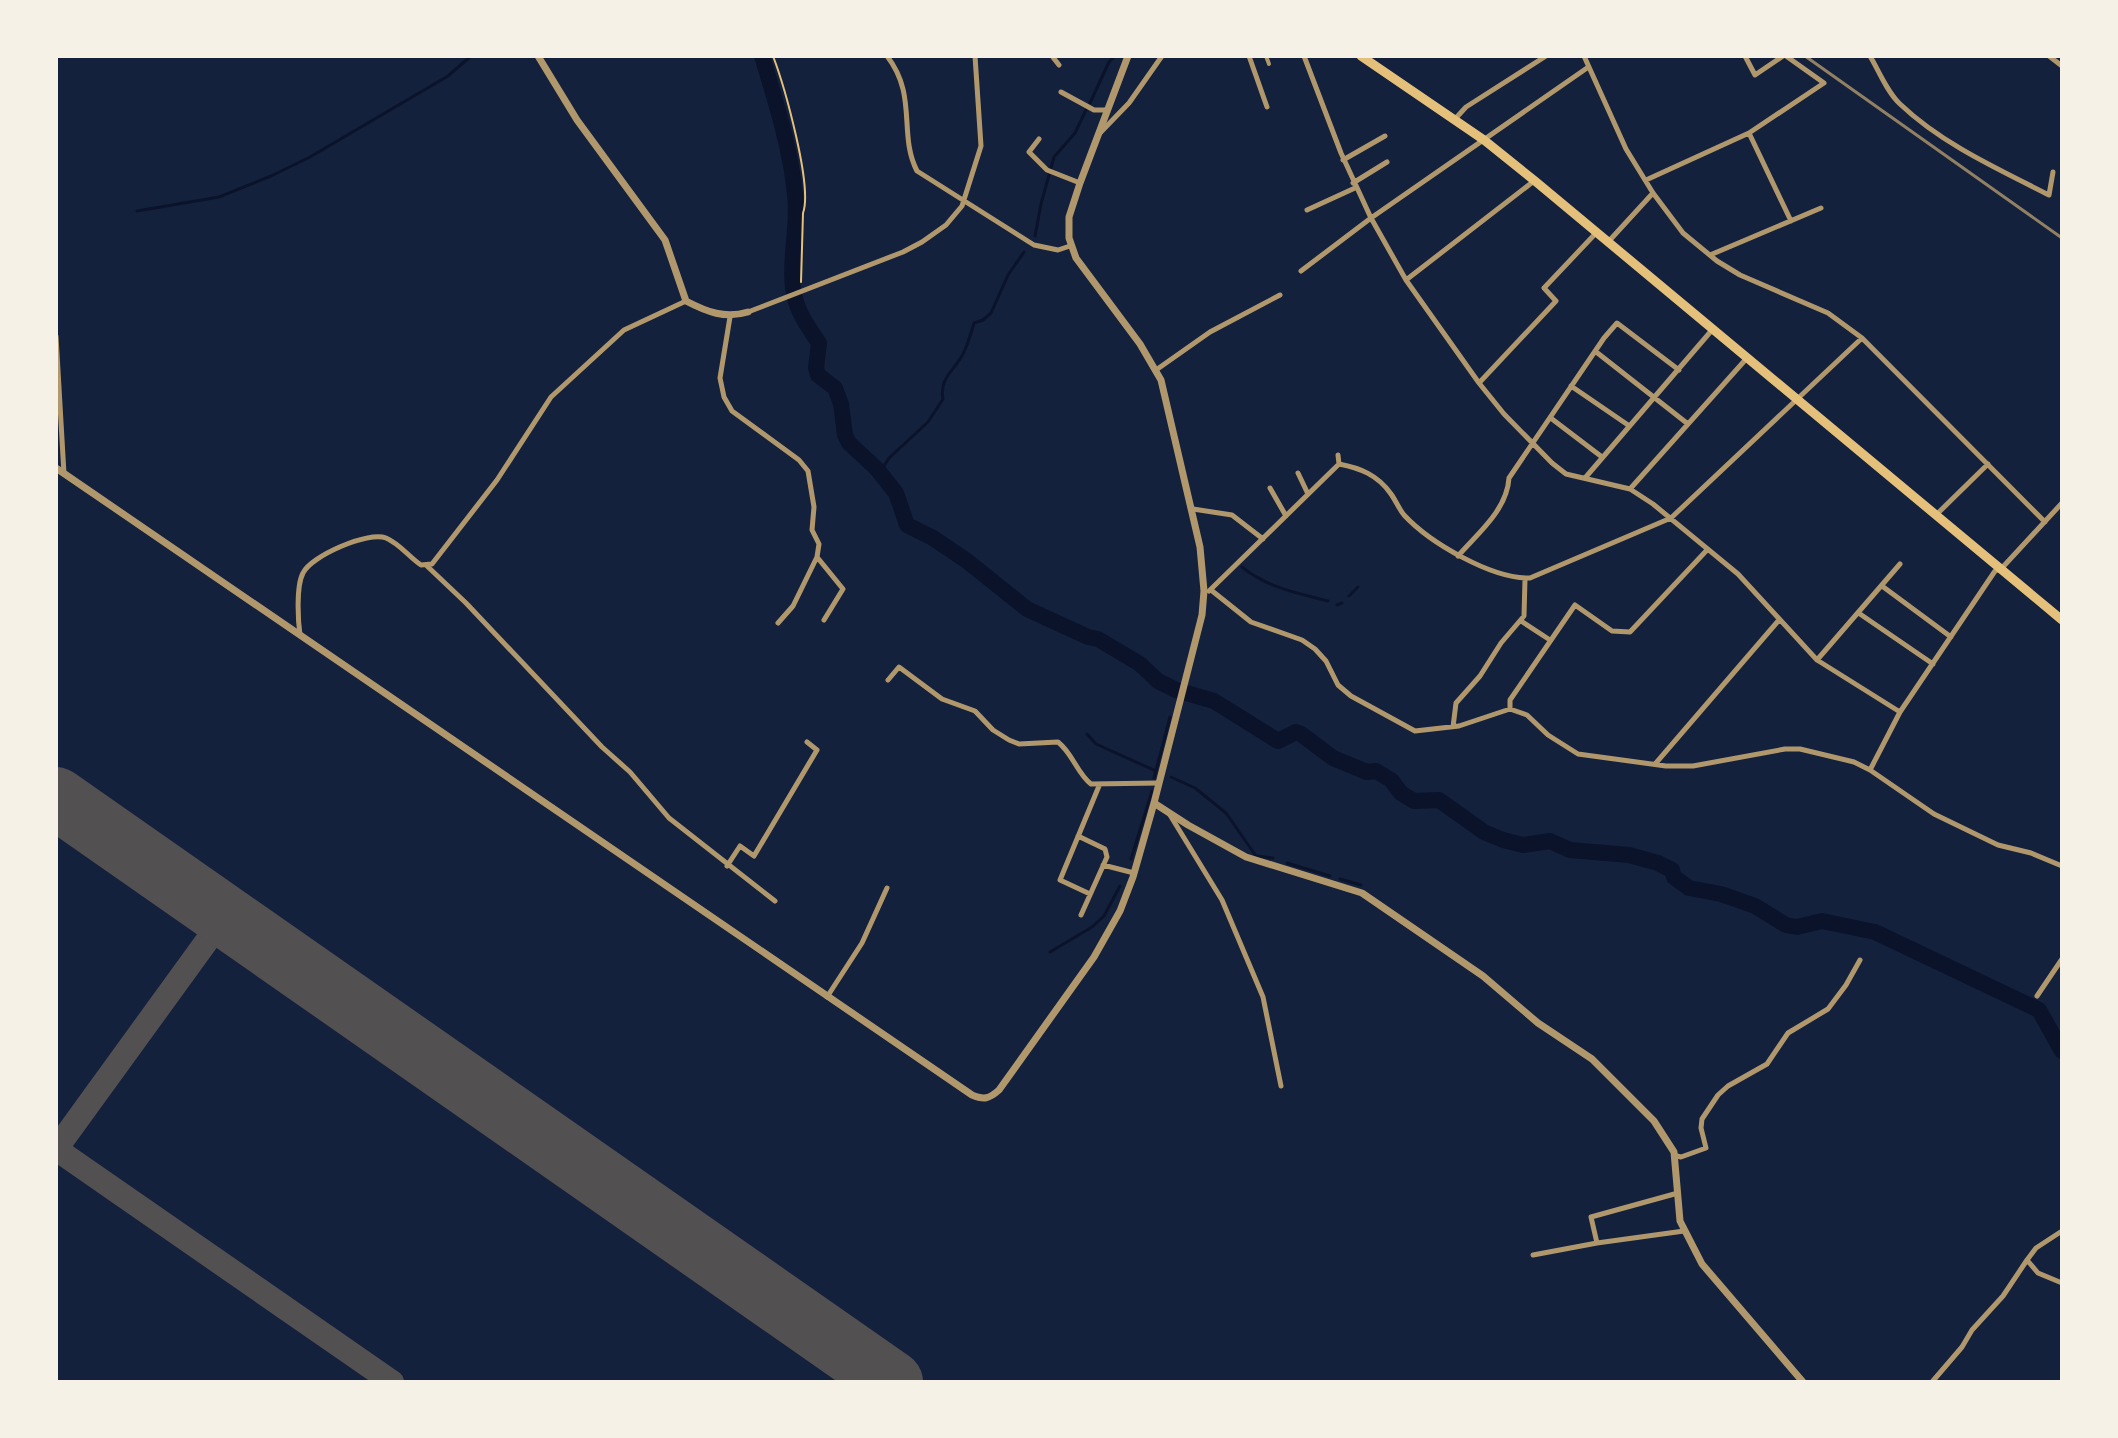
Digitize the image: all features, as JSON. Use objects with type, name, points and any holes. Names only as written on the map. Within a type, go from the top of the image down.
[{"type":"main road","points":[[1361,56],[1455,119],[1535,181],[2062,620]]},
{"type":"street","points":[[538,56],[577,120],[665,240],[686,301]]},
{"type":"street","points":[[887,56],[902,81],[910,153],[917,171],[1034,245],[1058,250],[1070,246]]},
{"type":"street","points":[[427,566],[432,564],[497,480],[551,397],[624,330],[686,301],[730,317],[748,312],[922,242],[946,225],[962,206],[981,146],[975,56]]},
{"type":"street","points":[[1052,56],[1059,65]]},
{"type":"street","points":[[56,468],[972,1095],[983,1099],[990,1097],[999,1090],[1094,957],[1120,911],[1154,803],[1208,591],[1172,418],[1156,370],[1070,246],[1069,217],[1128,56]]},
{"type":"street","points":[[1096,137],[1129,103],[1162,56]]},
{"type":"street","points":[[1249,56],[1267,107]]},
{"type":"street","points":[[1266,56],[1269,64]]},
{"type":"street","points":[[1304,56],[1343,160],[1371,218],[1406,280],[1504,414],[1566,474],[1630,489],[1671,518],[1738,574],[1817,660],[1900,712]]},
{"type":"street","points":[[1455,119],[1466,107],[1546,56]]},
{"type":"street","points":[[1584,56],[1626,149],[1683,233],[1740,275],[1828,313],[1862,338],[2045,522]]},
{"type":"street","points":[[1646,180],[1749,133],[1824,83],[1784,56],[1755,75],[1745,56]]},
{"type":"street","points":[[1870,56],[1897,102],[1982,162],[2049,195],[2053,172]]},
{"type":"street","points":[[2049,56],[2062,66]]},
{"type":"street","points":[[1301,271],[1371,218],[1587,68]]},
{"type":"street","points":[[1061,92],[1087,107],[1107,110]]},
{"type":"street","points":[[1749,133],[1791,221]]},
{"type":"street","points":[[1343,160],[1385,136]]},
{"type":"street","points":[[1039,139],[1029,152],[1051,172],[1080,183]]},
{"type":"street","points":[[1307,210],[1354,185],[1387,162]]},
{"type":"street","points":[[1406,280],[1535,181]]},
{"type":"street","points":[[1608,242],[1653,193]]},
{"type":"street","points":[[1710,255],[1821,208]]},
{"type":"street","points":[[1479,383],[1556,301],[1544,288],[1597,232]]},
{"type":"street","points":[[1156,370],[1210,332],[1280,295]]},
{"type":"street","points":[[730,317],[720,378],[724,397],[732,411],[799,460],[808,471],[814,507],[812,530],[819,544],[817,557],[793,606],[778,623]]},
{"type":"street","points":[[1458,556],[1494,516],[1509,478],[1617,323],[1679,370]]},
{"type":"street","points":[[1585,478],[1713,329]]},
{"type":"street","points":[[56,336],[64,474]]},
{"type":"street","points":[[1339,464],[1362,468],[1378,479],[1389,490],[1403,514],[1458,556],[1525,579],[1671,518],[1862,338]]},
{"type":"street","points":[[1595,351],[1688,424]]},
{"type":"street","points":[[1630,489],[1748,358]]},
{"type":"street","points":[[1571,386],[1628,425]]},
{"type":"street","points":[[1551,418],[1602,457]]},
{"type":"street","points":[[1338,455],[1339,464]]},
{"type":"street","points":[[1208,591],[1339,464]]},
{"type":"street","points":[[1936,515],[1988,464]]},
{"type":"street","points":[[1298,473],[1308,494]]},
{"type":"street","points":[[1270,488],[1286,516]]},
{"type":"street","points":[[1870,770],[1900,712],[1995,571],[2001,569],[2062,503]]},
{"type":"street","points":[[1193,509],[1232,515],[1263,539]]},
{"type":"street","points":[[300,635],[297,619],[303,573],[308,565],[361,539],[388,539],[414,560],[427,566],[466,603],[602,747],[630,772],[669,818],[775,901]]},
{"type":"street","points":[[1510,709],[1510,700],[1575,605],[1612,631],[1630,632],[1707,550]]},
{"type":"street","points":[[817,557],[843,589],[824,620]]},
{"type":"street","points":[[1817,660],[1860,614],[1900,564]]},
{"type":"street","points":[[1453,727],[1456,703],[1524,616],[1525,579]]},
{"type":"street","points":[[1882,586],[1951,637]]},
{"type":"street","points":[[1208,591],[1251,622],[1302,640],[1326,661],[1338,685],[1351,696],[1377,708],[1408,729],[1453,727],[1510,709],[1527,715],[1548,735],[1578,754],[1693,766],[1800,749],[1854,762],[1934,814],[1998,845],[2031,853],[2062,866]]},
{"type":"street","points":[[1860,614],[1933,664]]},
{"type":"street","points":[[1656,763],[1779,620]]},
{"type":"street","points":[[1521,621],[1550,640]]},
{"type":"street","points":[[888,680],[899,667],[942,699],[975,711],[993,730],[1009,740],[1019,744],[1058,742],[1069,751],[1083,778],[1099,786],[1159,783]]},
{"type":"street","points":[[727,866],[740,846],[754,856],[817,750],[807,742]]},
{"type":"street","points":[[1090,894],[1060,880],[1099,786]]},
{"type":"street","points":[[1154,803],[1246,857],[1346,887],[1374,900],[1483,976],[1538,1023],[1592,1059],[1654,1121],[1677,1156],[1680,1221],[1702,1264],[1803,1382]]},
{"type":"street","points":[[1168,811],[1222,900],[1263,997],[1281,1086]]},
{"type":"street","points":[[1078,836],[1105,849],[1107,857],[1081,915]]},
{"type":"street","points":[[1103,865],[1134,873]]},
{"type":"street","points":[[827,997],[862,943],[887,888]]},
{"type":"street","points":[[2037,996],[2062,959]]},
{"type":"street","points":[[1677,1156],[1706,1148],[1702,1119],[1718,1095],[1767,1064],[1788,1033],[1828,1009],[1860,960]]},
{"type":"street","points":[[1597,1243],[1591,1217],[1678,1193]]},
{"type":"street","points":[[1533,1255],[1684,1231]]},
{"type":"street","points":[[1932,1382],[2003,1296],[2036,1248],[2062,1231]]},
{"type":"street","points":[[2027,1260],[2038,1273],[2062,1283]]},
{"type":"path","points":[[773,56],[789,110],[803,180],[802,291]]},
{"type":"waterway","points":[[137,211],[219,197],[271,176],[310,157],[448,76],[471,56]]},
{"type":"waterway","points":[[762,56],[793,178],[796,207],[792,265],[794,296],[819,343],[818,375],[835,388],[849,443],[877,469],[896,493],[907,525],[967,561],[1027,609],[1098,639],[1140,664],[1158,681],[1176,690],[1214,701],[1278,741],[1296,732],[1301,734],[1333,758],[1367,772],[1376,771],[1414,801],[1439,800],[1484,832],[1503,840],[1523,845],[1550,841],[1570,850],[1629,855],[1672,870],[1674,877],[1689,888],[1721,894],[1755,906],[1786,925],[1797,927],[1822,921],[1875,932],[2039,1010],[2062,1051]]},
{"type":"waterway","points":[[1090,103],[1109,62],[1115,56]]},
{"type":"waterway","points":[[1051,168],[1054,157],[1075,133],[1086,110]]},
{"type":"waterway","points":[[1035,236],[1049,175]]},
{"type":"waterway","points":[[879,474],[889,458],[928,422],[943,399],[945,380],[963,354],[974,323],[991,313],[1008,275],[1024,252]]},
{"type":"waterway","points":[[1242,567],[1272,585],[1328,601]]},
{"type":"waterway","points":[[1349,596],[1358,587]]},
{"type":"waterway","points":[[1337,605],[1342,603]]},
{"type":"waterway","points":[[1154,778],[1170,717]]},
{"type":"waterway","points":[[1087,734],[1096,744],[1156,771]]},
{"type":"waterway","points":[[1171,777],[1195,788],[1226,813],[1256,856],[1273,858]]},
{"type":"waterway","points":[[1131,859],[1152,791]]},
{"type":"waterway","points":[[1287,863],[1330,876]]},
{"type":"waterway","points":[[1340,879],[1361,885]]},
{"type":"waterway","points":[[1050,952],[1092,927],[1104,916],[1120,886]]},
{"type":"taxiway","points":[[56,1149],[225,916]]},
{"type":"taxiway","points":[[56,1149],[392,1382]]},
{"type":"runway","points":[[56,798],[892,1382]]},
{"type":"railway","points":[[1805,56],[2062,238]]}]
